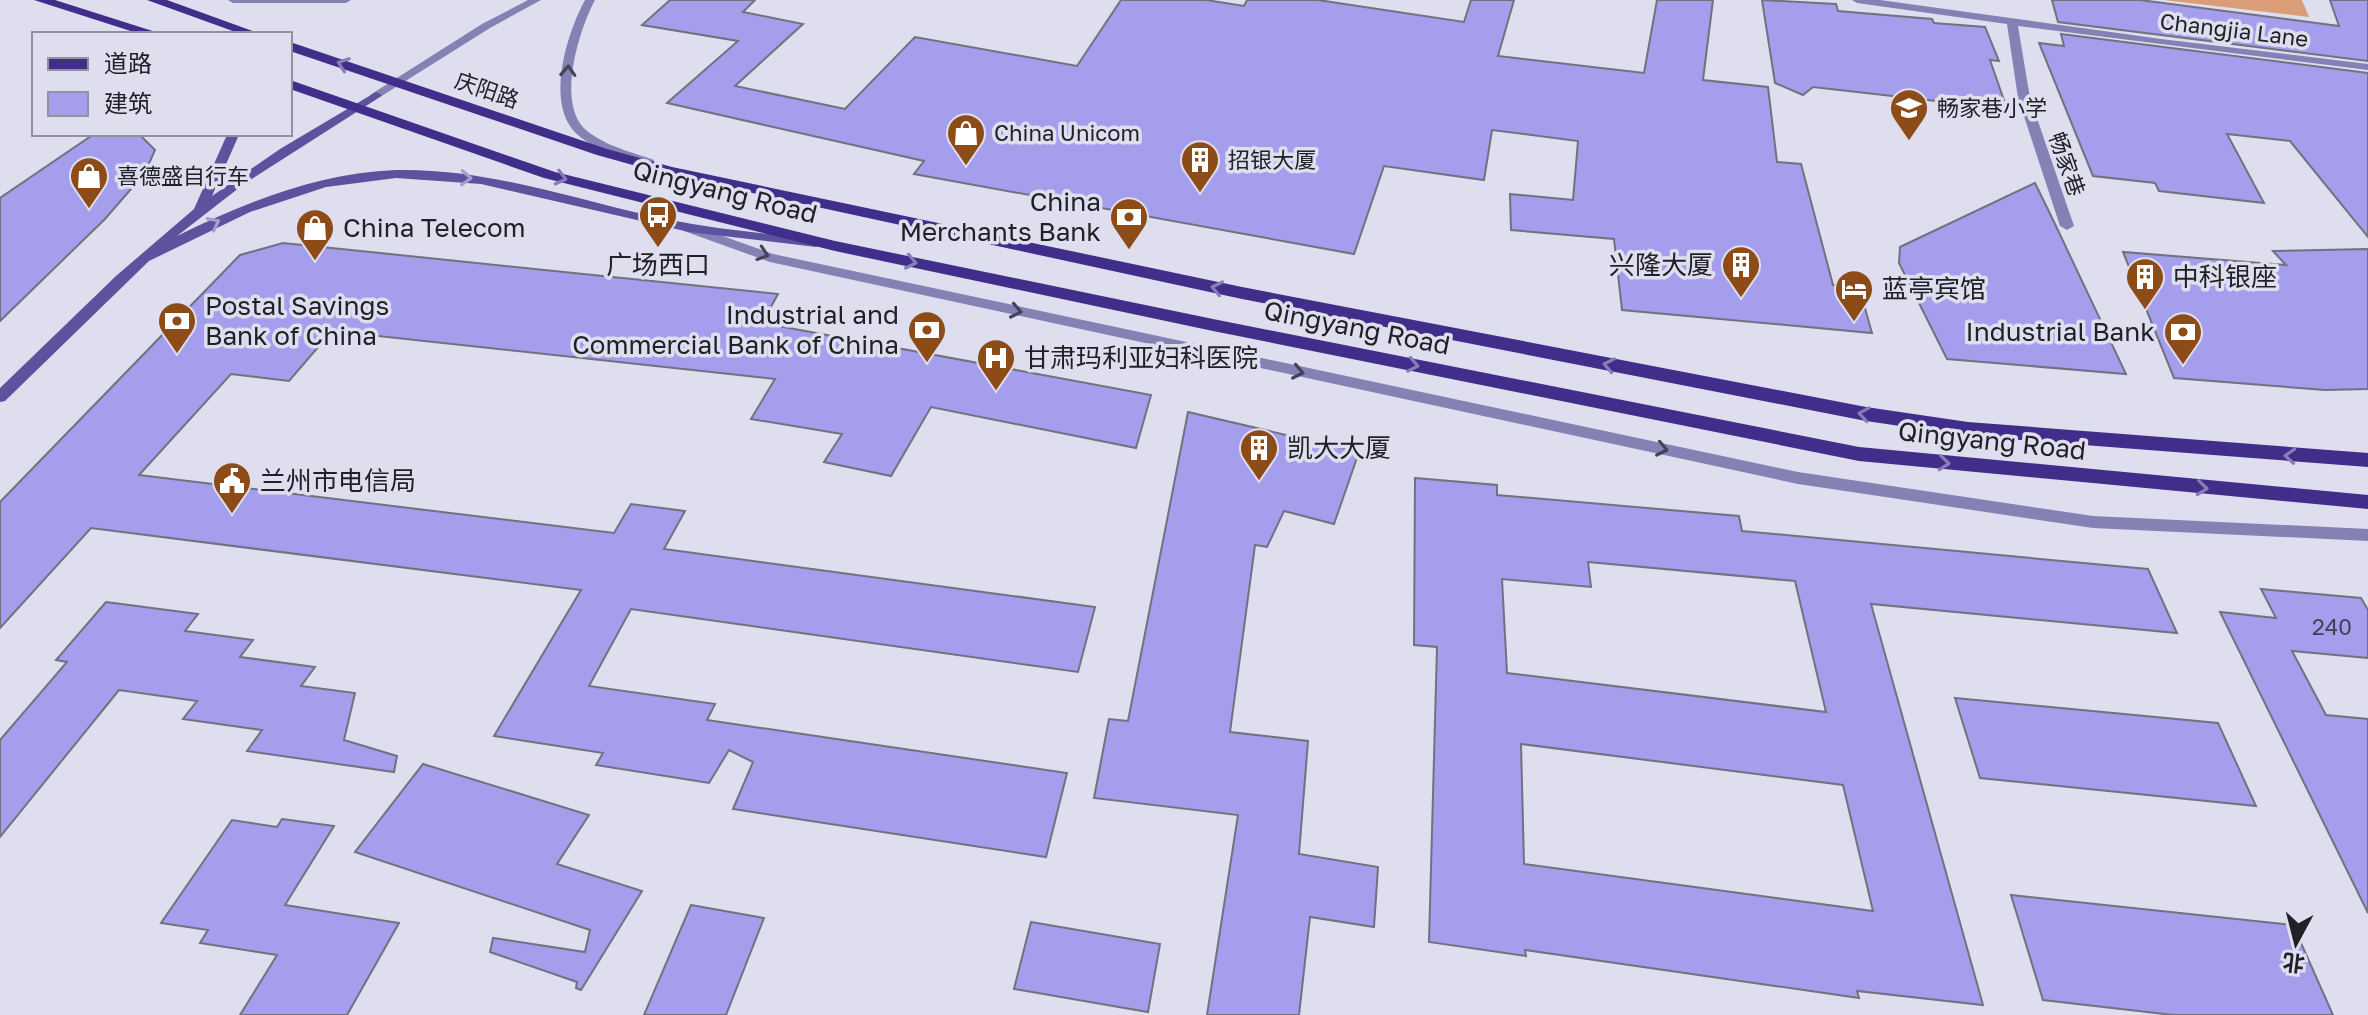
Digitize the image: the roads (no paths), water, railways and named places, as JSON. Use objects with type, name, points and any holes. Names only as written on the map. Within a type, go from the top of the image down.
[{"type":"main road","points":[[41,0],[148,32]]},
{"type":"main road","points":[[154,0],[248,32]]},
{"type":"main road","name":"庆阳路","points":[[292,47],[602,152],[670,171]]},
{"type":"main road","points":[[292,85],[355,109]]},
{"type":"main road","points":[[0,397],[144,258],[197,213],[272,159],[376,95]]},
{"type":"main road","name":"Qingyang Road","points":[[355,109],[550,175],[835,246],[1859,454],[2368,502]]},
{"type":"main road","points":[[197,213],[231,136]]},
{"type":"main road","name":"Qingyang Road","points":[[670,171],[1242,293],[1866,414],[1968,429],[2368,460]]},
{"type":"main road","points":[[144,258],[241,209],[301,190],[355,177],[415,175],[485,179],[689,228],[835,246]]},
{"type":"street","points":[[233,0],[346,0]]},
{"type":"street","points":[[376,95],[536,0]]},
{"type":"street","points":[[590,0],[579,17],[570,46],[567,96],[576,127],[600,144],[670,171]]},
{"type":"street","name":"Changjia Lane","points":[[1857,0],[2368,67]]},
{"type":"street","name":"畅家巷","points":[[2012,21],[2024,98],[2067,226]]},
{"type":"street","points":[[689,228],[770,258],[1798,478],[2093,522],[2368,535]]},
{"type":"place","name":"畅家巷小学","points":[[1909,142]]},
{"type":"place","name":"China Unicom","points":[[966,167]]},
{"type":"place","name":"招银大厦","points":[[1200,194]]},
{"type":"place","name":"喜德盛自行车","points":[[89,210]]},
{"type":"place","name":"广场西口","points":[[658,249]]},
{"type":"place","name":"China Merchants Bank","points":[[1129,251]]},
{"type":"place","name":"China Telecom","points":[[315,262]]},
{"type":"place","name":"兴隆大厦","points":[[1741,299]]},
{"type":"place","name":"中科银座","points":[[2145,311]]},
{"type":"place","name":"蓝亭宾馆","points":[[1854,323]]},
{"type":"place","name":"Postal Savings Bank of China","points":[[177,355]]},
{"type":"place","name":"Industrial and Commercial Bank of China","points":[[927,364]]},
{"type":"place","name":"Industrial Bank","points":[[2183,366]]},
{"type":"place","name":"甘肃玛利亚妇科医院","points":[[996,392]]},
{"type":"place","name":"凯大大厦","points":[[1259,482]]},
{"type":"place","name":"兰州市电信局","points":[[232,515]]}]
